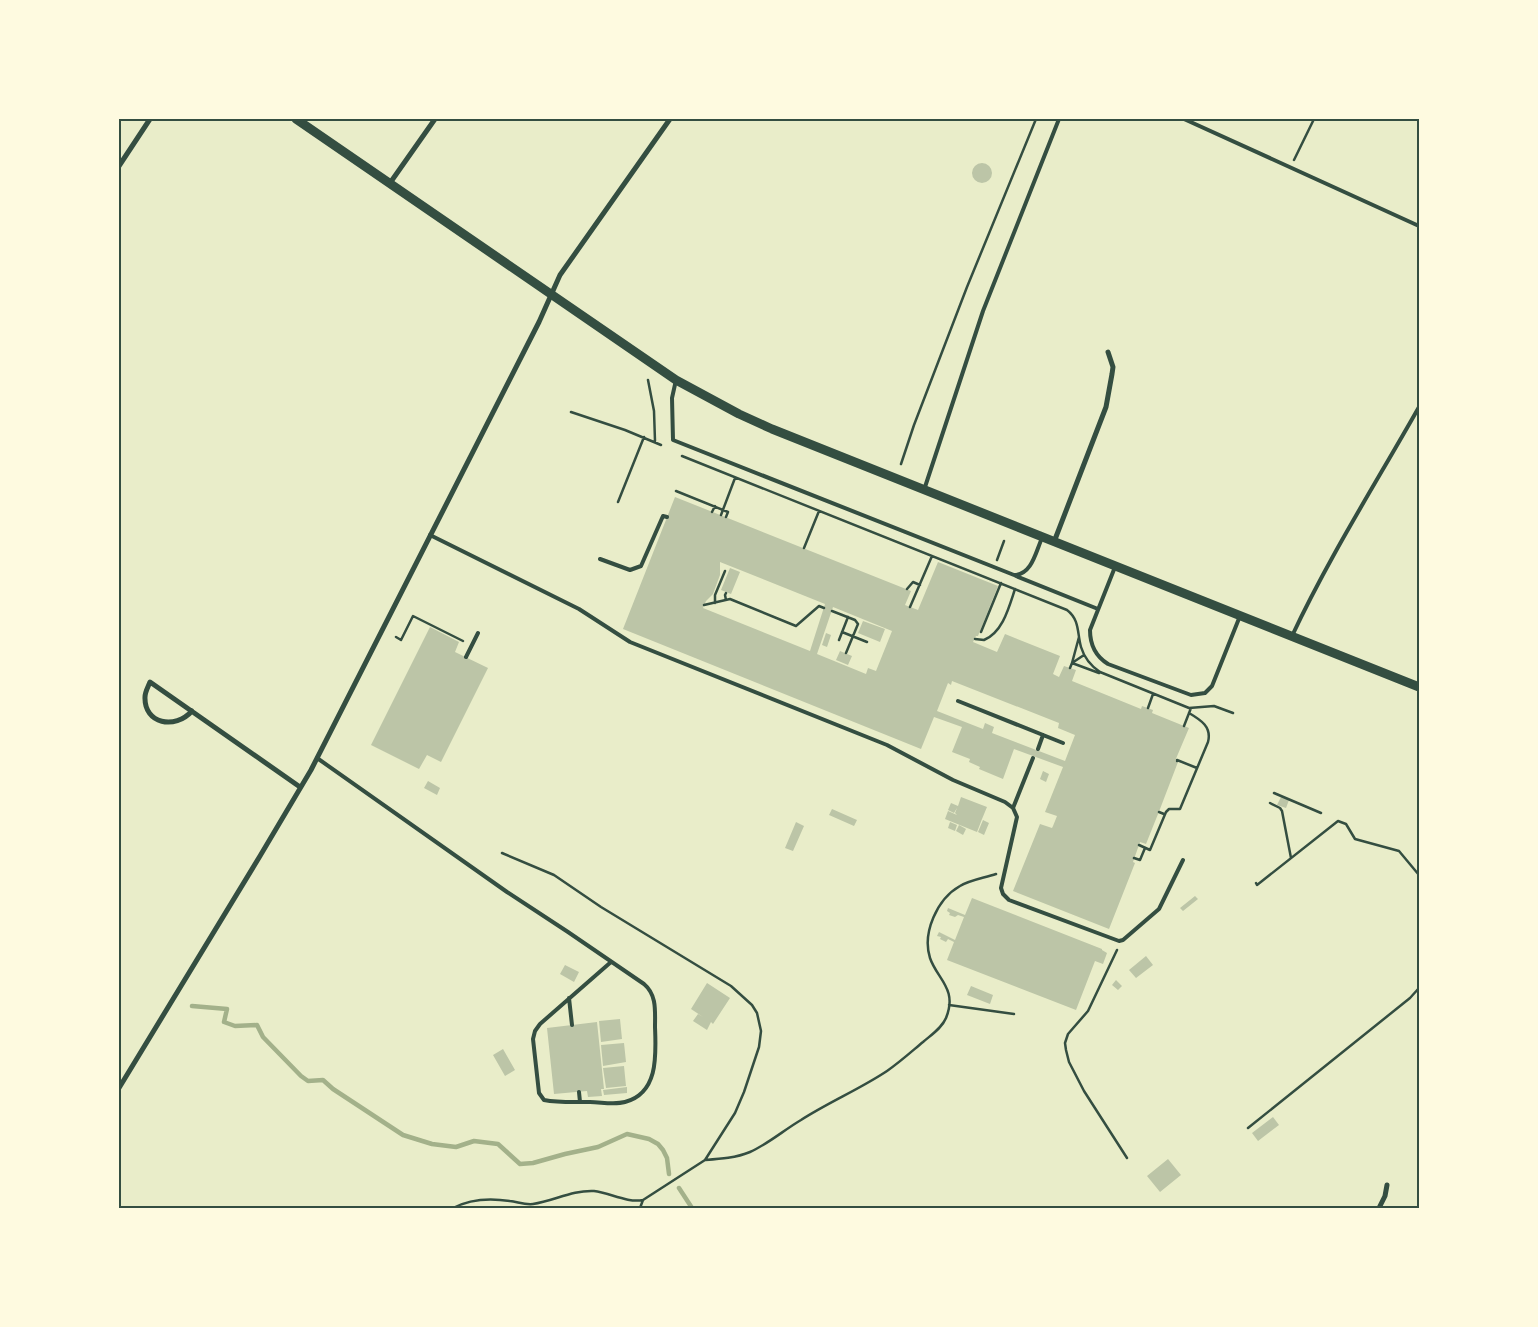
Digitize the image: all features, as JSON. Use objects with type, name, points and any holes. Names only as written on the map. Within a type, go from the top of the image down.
[{"type":"street","points":[[119,166],[150,119]]},
{"type":"street","points":[[296,119],[676,380],[722,405],[772,429],[1419,687]]},
{"type":"street","points":[[390,183],[435,119]]},
{"type":"street","points":[[119,1088],[317,758],[539,322],[560,275],[670,119]]},
{"type":"street","points":[[1054,542],[1106,406],[1112,374],[1108,352]]},
{"type":"street","points":[[192,711],[187,717],[176,722],[163,722],[154,717],[148,710],[145,696],[150,682],[185,706],[300,787]]},
{"type":"street","points":[[1379,1208],[1385,1196],[1387,1186]]},
{"type":"lane","points":[[924,490],[983,311],[1059,119]]},
{"type":"lane","points":[[1184,119],[1419,226]]},
{"type":"lane","points":[[676,380],[672,398],[673,440],[1098,609]]},
{"type":"lane","points":[[1291,636],[1306,605],[1419,407]]},
{"type":"lane","points":[[600,559],[630,570],[638,569],[644,563],[663,516],[667,517]]},
{"type":"lane","points":[[430,535],[579,609],[630,642],[887,745],[953,780],[1006,802],[1016,812],[1016,820],[1001,888],[1007,898],[1119,941],[1123,940],[1159,909],[1184,860]]},
{"type":"lane","points":[[1014,575],[1019,575],[1026,571],[1042,538]]},
{"type":"lane","points":[[1115,567],[1092,625],[1090,640],[1094,650],[1108,664],[1185,693],[1196,695],[1205,693],[1212,686],[1240,616]]},
{"type":"lane","points":[[466,657],[478,633]]},
{"type":"lane","points":[[958,701],[1063,743]]},
{"type":"lane","points":[[1038,748],[1043,735]]},
{"type":"lane","points":[[317,758],[507,892],[611,962],[648,988],[653,996],[656,1062],[647,1086],[632,1100],[619,1103],[547,1100],[540,1096],[533,1039],[535,1031],[540,1024],[611,962]]},
{"type":"lane","points":[[1013,808],[1034,758]]},
{"type":"lane","points":[[569,998],[572,1025]]},
{"type":"lane","points":[[579,1092],[580,1102]]},
{"type":"path","points":[[901,464],[914,425],[1036,119]]},
{"type":"path","points":[[1290,166],[1314,119]]},
{"type":"path","points":[[648,380],[654,411],[655,442]]},
{"type":"path","points":[[571,412],[578,412],[661,445]]},
{"type":"path","points":[[618,502],[644,437]]},
{"type":"path","points":[[682,456],[932,556],[990,577],[1067,610],[1077,621],[1084,655],[1096,670],[1105,675]]},
{"type":"path","points":[[720,515],[735,478]]},
{"type":"path","points":[[676,491],[728,512],[726,517]]},
{"type":"path","points":[[712,512],[715,506]]},
{"type":"path","points":[[804,548],[819,511]]},
{"type":"path","points":[[997,560],[1004,541]]},
{"type":"path","points":[[910,607],[932,556]]},
{"type":"path","points":[[715,603],[715,595],[725,571]]},
{"type":"path","points":[[907,589],[912,582],[920,585]]},
{"type":"path","points":[[981,632],[1001,583]]},
{"type":"path","points":[[975,639],[984,640],[996,631],[1006,613],[1015,589]]},
{"type":"path","points":[[726,592],[726,600]]},
{"type":"path","points":[[704,605],[730,600],[796,626],[819,606],[824,608]]},
{"type":"path","points":[[832,611],[855,620],[859,626],[852,637],[846,653]]},
{"type":"path","points":[[396,637],[401,640],[413,616],[462,641]]},
{"type":"path","points":[[839,640],[848,617]]},
{"type":"path","points":[[842,632],[867,642]]},
{"type":"path","points":[[1070,668],[1079,636]]},
{"type":"path","points":[[1072,663],[1084,655]]},
{"type":"path","points":[[1072,663],[1191,708],[1214,706],[1233,713]]},
{"type":"path","points":[[1148,708],[1153,694]]},
{"type":"path","points":[[1184,726],[1191,708]]},
{"type":"path","points":[[1139,845],[1150,850],[1164,814],[1169,809],[1180,809],[1208,742],[1209,733],[1203,723],[1189,713]]},
{"type":"path","points":[[1176,761],[1197,768]]},
{"type":"path","points":[[1274,793],[1321,813]]},
{"type":"path","points":[[1270,803],[1282,810],[1291,858]]},
{"type":"path","points":[[1159,812],[1164,814]]},
{"type":"path","points":[[1256,883],[1257,885],[1338,821],[1346,824],[1355,839],[1399,851],[1419,875]]},
{"type":"path","points":[[1134,858],[1140,860],[1145,848]]},
{"type":"path","points":[[453,1208],[466,1202],[498,1199],[523,1204],[534,1204],[580,1191],[596,1192],[631,1200],[643,1200],[705,1160],[735,1112],[756,1058],[761,1039],[760,1022],[752,1005],[745,997],[716,975],[601,907],[554,875],[502,853]]},
{"type":"path","points":[[705,1160],[740,1156],[750,1152],[888,1070],[942,1026],[949,1005],[948,991],[929,956],[928,944],[931,925],[942,902],[959,886],[1004,872]]},
{"type":"path","points":[[1119,941],[1116,955],[1093,1003],[1083,1018],[1068,1034],[1065,1043],[1067,1056],[1084,1091],[1127,1158]]},
{"type":"path","points":[[1248,1128],[1348,1050],[1410,998],[1419,988]]},
{"type":"path","points":[[949,1005],[1014,1014]]},
{"type":"path","points":[[640,1208],[643,1200]]},
{"type":"building","points":[[982,163],[989,166],[992,173],[989,180],[982,183],[975,180],[972,173],[975,166]]},
{"type":"building","points":[[675,497],[911,591],[905,605],[918,610],[938,562],[998,586],[978,636],[976,636],[973,642],[997,652],[1005,634],[1060,656],[1053,674],[1059,677],[1064,666],[1076,670],[1072,681],[1141,709],[1142,706],[1153,710],[1152,713],[1189,728],[1175,761],[1178,762],[1146,844],[1140,842],[1133,862],[1135,863],[1109,929],[1013,891],[1040,824],[1052,828],[1053,826],[1057,816],[1045,812],[1063,767],[1014,749],[1003,779],[979,769],[980,767],[969,762],[970,759],[952,752],[962,727],[934,717],[921,749],[623,629]],"holes":[[[720,562],[825,604],[810,651],[703,608],[706,601],[713,594],[720,575]],[[833,607],[892,631],[876,671],[868,668],[866,674],[817,654]],[[952,681],[1059,723],[1058,728],[1075,735],[1065,761],[992,733],[994,727],[985,723],[983,729],[937,711],[948,683],[951,685]]]},
{"type":"building","points":[[730,568],[740,572],[731,594],[721,590]]},
{"type":"building","points":[[863,621],[885,629],[880,642],[858,633]]},
{"type":"building","points":[[430,627],[459,642],[455,652],[488,668],[441,762],[427,755],[419,769],[371,745]]},
{"type":"building","points":[[826,633],[831,635],[827,647],[822,645]]},
{"type":"building","points":[[840,651],[852,656],[848,665],[836,660]]},
{"type":"building","points":[[1043,771],[1049,774],[1046,782],[1040,779]]},
{"type":"building","points":[[428,781],[440,788],[437,795],[424,788]]},
{"type":"building","points":[[961,797],[987,807],[977,832],[945,819],[948,811],[957,815],[955,813],[957,808],[954,813],[948,810],[951,803],[958,806]]},
{"type":"building","points":[[1281,797],[1289,800],[1286,808],[1277,805]]},
{"type":"building","points":[[832,809],[857,820],[854,826],[829,815]]},
{"type":"building","points":[[983,820],[989,823],[984,835],[978,832]]},
{"type":"building","points":[[796,822],[804,826],[793,851],[785,848]]},
{"type":"building","points":[[950,822],[957,825],[955,831],[948,828]]},
{"type":"building","points":[[959,825],[966,829],[963,835],[956,831]]},
{"type":"building","points":[[1195,896],[1198,899],[1183,911],[1180,908]]},
{"type":"building","points":[[972,898],[1102,949],[1107,953],[1103,964],[1095,961],[1076,1010],[947,960],[954,942],[948,939],[946,942],[937,936],[939,932],[955,940],[964,917],[949,915],[948,908],[965,915]]},
{"type":"building","points":[[1146,956],[1153,965],[1136,978],[1129,970]]},
{"type":"building","points":[[565,965],[579,972],[574,982],[560,974]]},
{"type":"building","points":[[1116,980],[1122,986],[1118,990],[1112,985]]},
{"type":"building","points":[[707,983],[730,998],[707,1030],[693,1021],[698,1014],[703,1017],[691,1009]]},
{"type":"building","points":[[971,986],[993,995],[990,1004],[967,995]]},
{"type":"building","points":[[620,1019],[622,1039],[601,1042],[599,1021]]},
{"type":"building","points":[[597,1022],[604,1089],[601,1089],[602,1096],[588,1097],[587,1091],[554,1094],[547,1028]]},
{"type":"building","points":[[624,1043],[626,1062],[603,1066],[601,1045]]},
{"type":"building","points":[[503,1049],[515,1070],[505,1076],[493,1055]]},
{"type":"building","points":[[624,1066],[626,1086],[606,1088],[603,1068]]},
{"type":"building","points":[[627,1087],[627,1093],[604,1095],[603,1090]]},
{"type":"building","points":[[1273,1117],[1279,1125],[1258,1141],[1252,1133]]},
{"type":"building","points":[[1168,1159],[1181,1175],[1160,1192],[1147,1176]]},
{"type":"waterway","points":[[192,1006],[227,1009],[224,1022],[235,1026],[257,1025],[263,1037],[301,1076],[308,1081],[323,1080],[333,1089],[403,1135],[432,1144],[456,1147],[474,1141],[498,1144],[520,1164],[533,1163],[598,1147],[627,1134],[649,1139],[658,1144],[667,1158],[669,1174]]},
{"type":"waterway","points":[[679,1188],[692,1208]]}]
